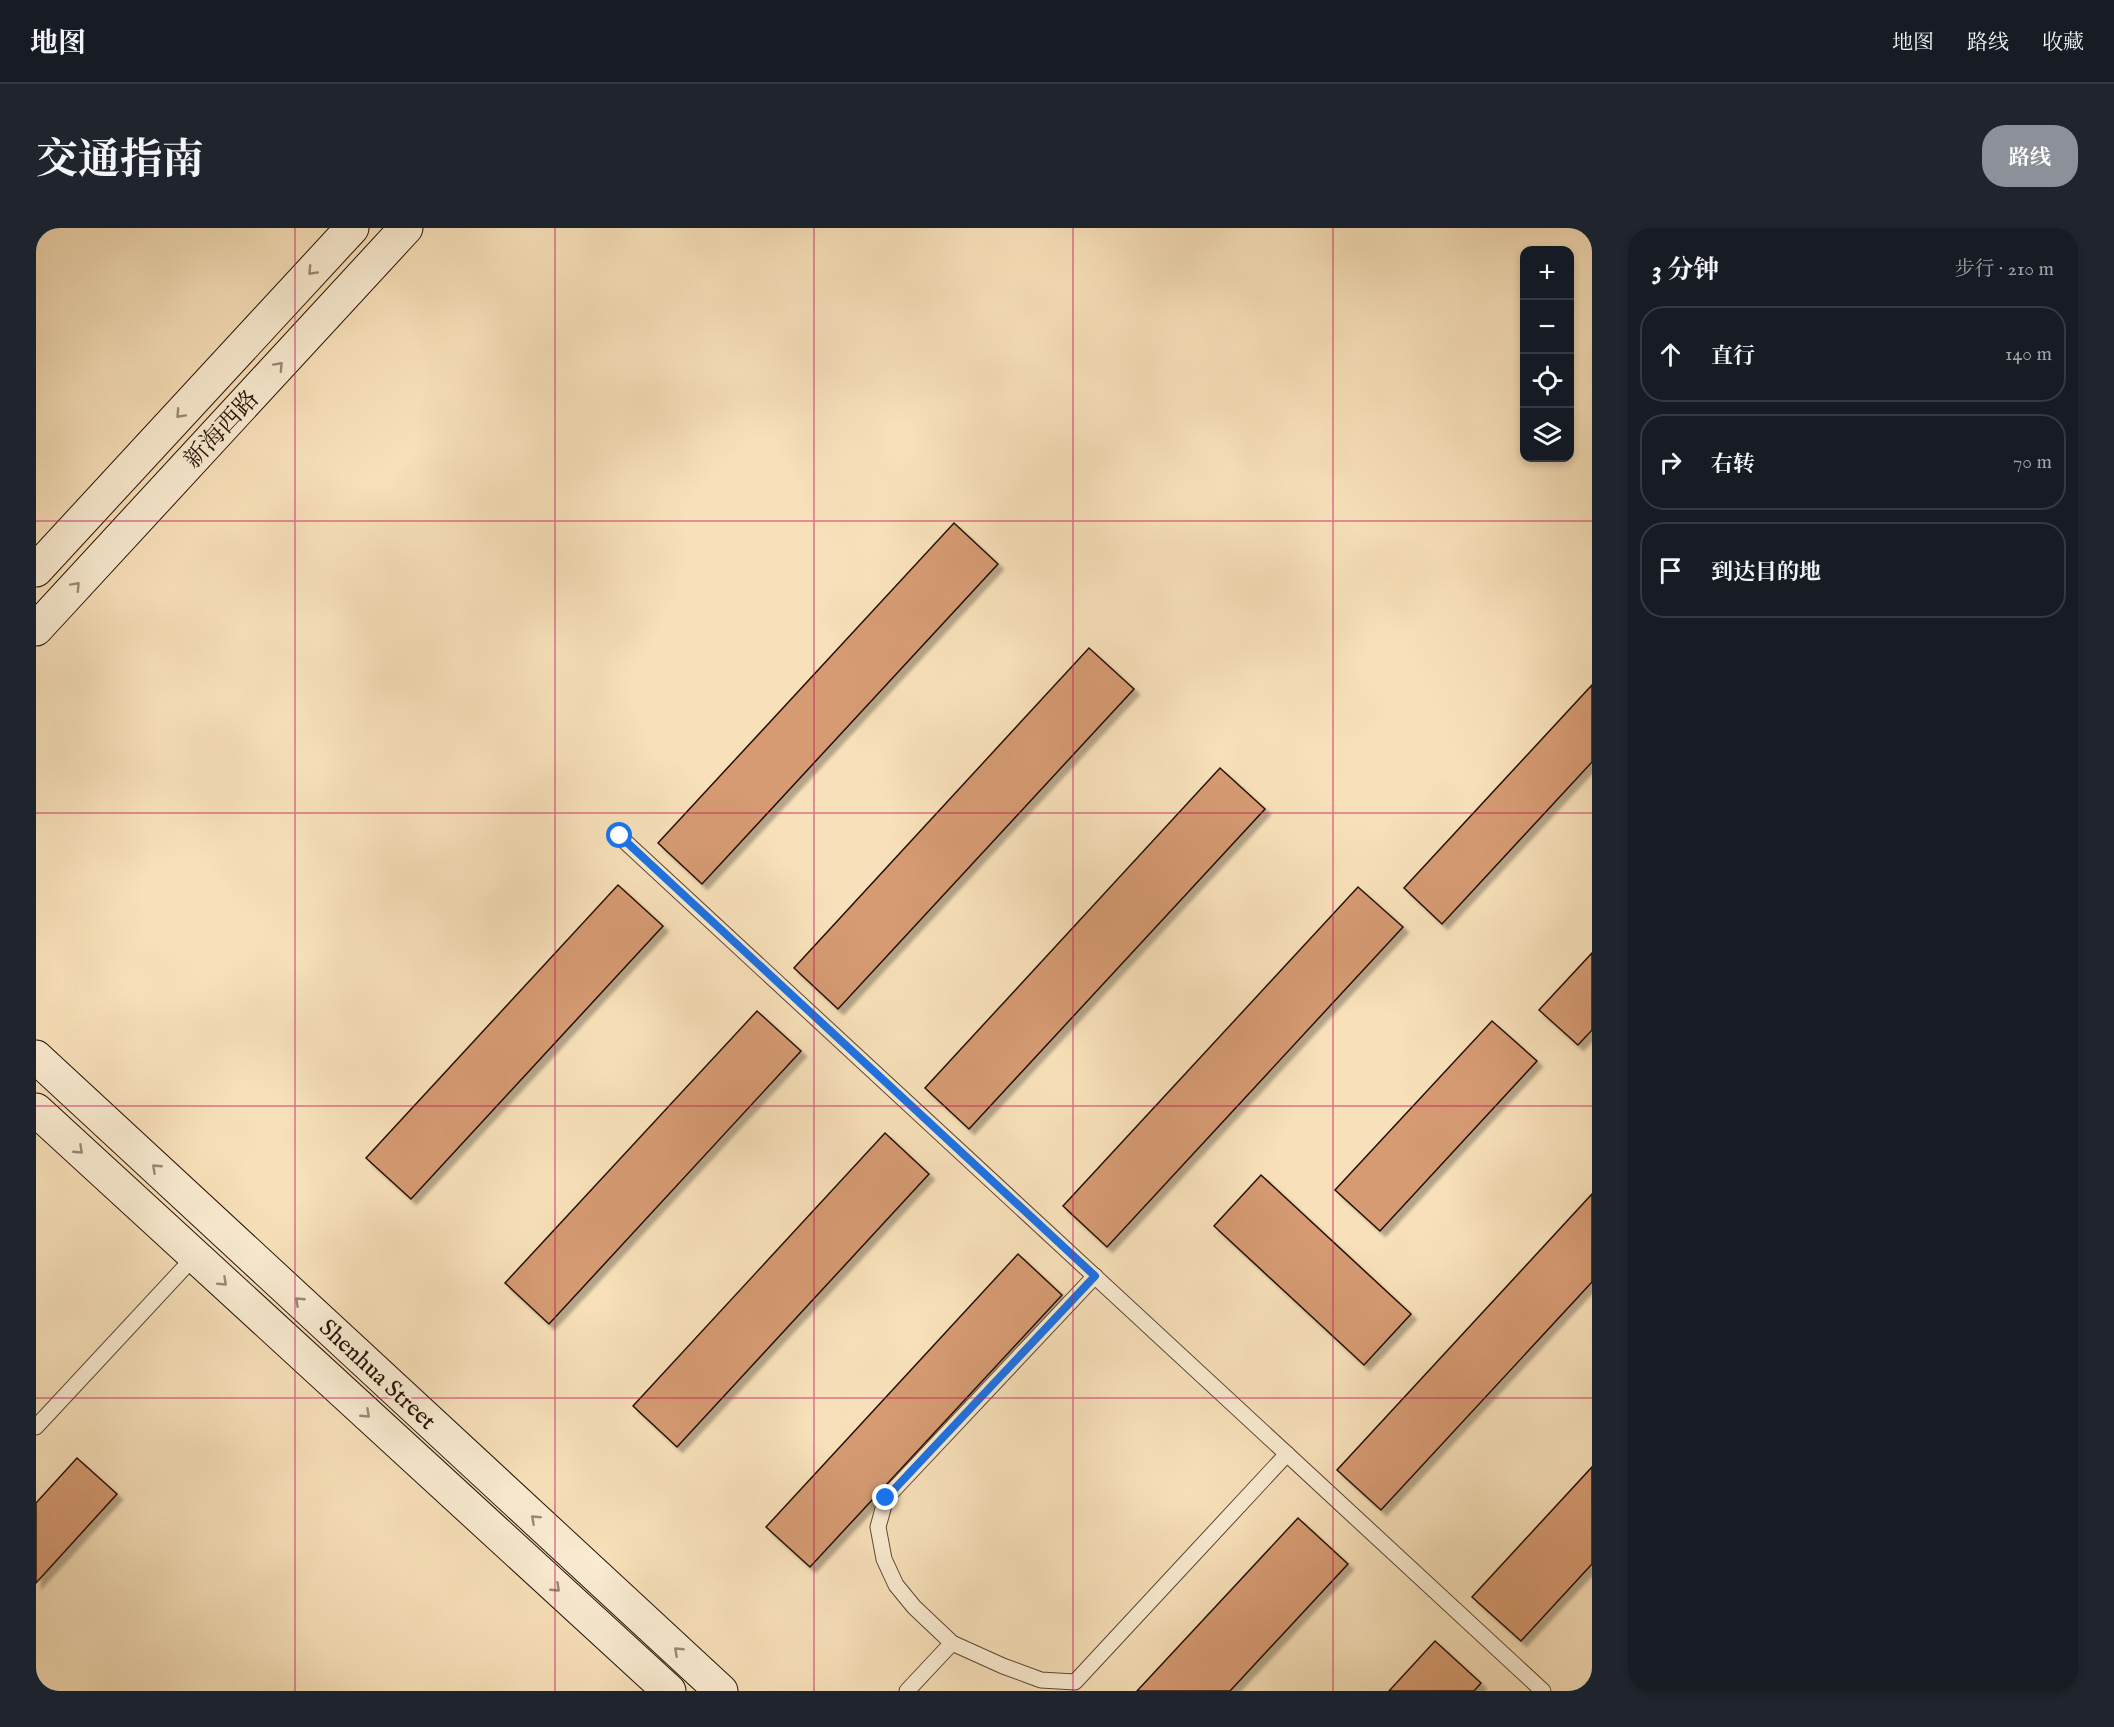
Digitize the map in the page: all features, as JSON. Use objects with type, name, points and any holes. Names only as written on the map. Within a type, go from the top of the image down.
[{"type":"main road","name":"新海西路","points":[[36,570],[352,228]]},
{"type":"main road","name":"新海西路","points":[[36,629],[406,228]]},
{"type":"main road","name":"Shenhua Street","points":[[36,1057],[721,1691]]},
{"type":"main road","name":"Shenhua Street","points":[[36,1110],[669,1691]]},
{"type":"lane","points":[[620,836],[1543,1691]]},
{"type":"lane","points":[[36,1427],[195,1256]]},
{"type":"lane","points":[[1095,1276],[886,1498],[878,1527],[884,1559],[896,1585],[914,1607],[952,1643],[1041,1680],[1075,1682],[1287,1454]]},
{"type":"lane","points":[[907,1691],[952,1643]]},
{"type":"building","points":[[954,523],[998,564],[702,884],[658,843]]},
{"type":"building","points":[[1089,648],[1134,689],[838,1009],[794,968]]},
{"type":"building","points":[[1592,685],[1592,762],[1442,924],[1404,888]]},
{"type":"building","points":[[1220,768],[1265,809],[969,1129],[925,1088]]},
{"type":"building","points":[[618,885],[663,926],[411,1199],[366,1158]]},
{"type":"building","points":[[1358,887],[1403,927],[1107,1247],[1063,1206]]},
{"type":"building","points":[[1592,953],[1592,1030],[1578,1045],[1539,1010]]},
{"type":"building","points":[[757,1011],[801,1051],[549,1324],[505,1283]]},
{"type":"building","points":[[1492,1021],[1537,1061],[1380,1231],[1335,1190]]},
{"type":"building","points":[[885,1133],[929,1174],[677,1447],[633,1406]]},
{"type":"building","points":[[1261,1175],[1411,1314],[1364,1365],[1214,1226]]},
{"type":"building","points":[[1592,1194],[1592,1282],[1381,1510],[1337,1470]]},
{"type":"building","points":[[1018,1254],[1062,1295],[810,1567],[766,1527]]},
{"type":"building","points":[[77,1458],[117,1494],[36,1583],[36,1503]]},
{"type":"building","points":[[1592,1467],[1592,1564],[1521,1641],[1472,1597]]},
{"type":"building","points":[[1298,1518],[1348,1564],[1230,1691],[1137,1691]]},
{"type":"building","points":[[1435,1641],[1481,1683],[1474,1691],[1389,1691]]},
{"type":"route","points":[[620,836],[1095,1276],[886,1498]]}]
